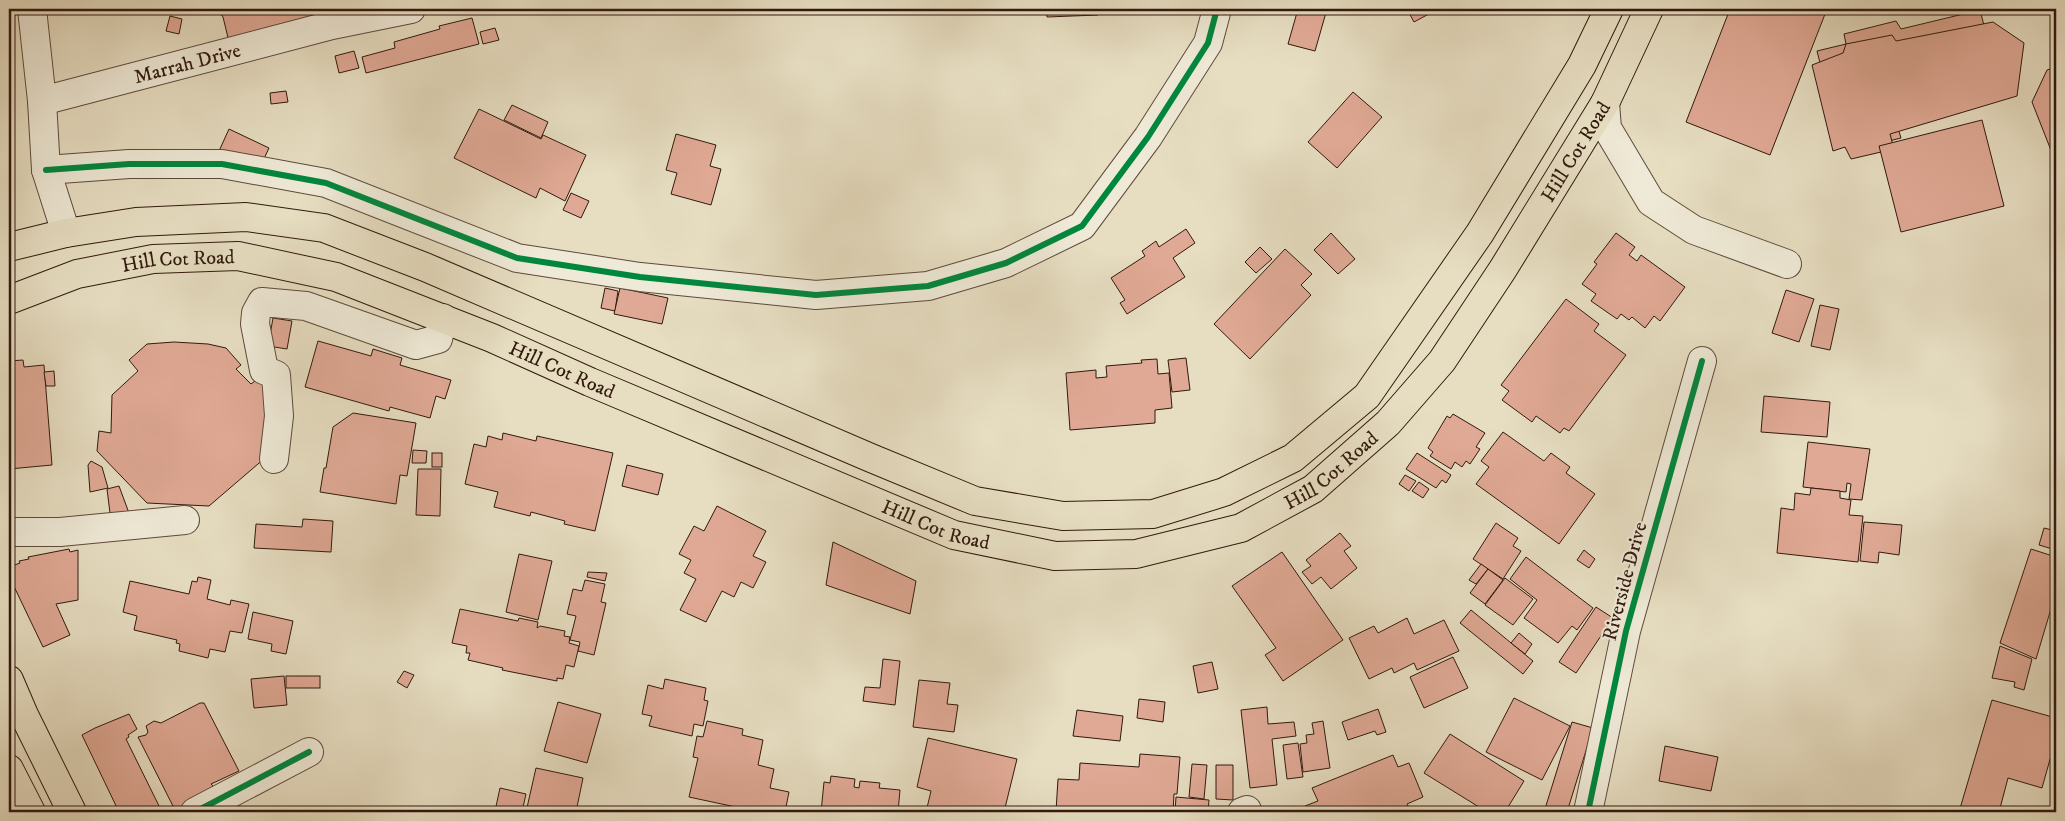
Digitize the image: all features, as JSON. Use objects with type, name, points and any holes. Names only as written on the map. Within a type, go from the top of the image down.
[{"type":"main road","name":"Hill Cot Road","points":[[9,246],[66,233],[136,222],[246,218],[324,228],[425,267],[862,455],[975,501],[1063,516],[1153,514],[1224,492],[1293,458],[1367,396],[1480,234],[1582,65],[1609,9]]},
{"type":"main road","name":"Hill Cot Road","points":[[9,300],[76,274],[153,259],[238,256],[336,277],[492,338],[590,382],[954,535],[1055,556],[1136,554],[1241,528],[1313,489],[1388,423],[1442,361],[1503,269],[1605,103],[1649,9]]},
{"type":"main road","points":[[9,680],[24,715],[72,812]]},
{"type":"main road","points":[[9,769],[22,805]]},
{"type":"street","points":[[32,9],[42,101],[46,170],[66,233]]},
{"type":"street","name":"Marrah Drive","points":[[42,101],[330,17],[411,9]]},
{"type":"street","points":[[46,170],[129,164],[222,164],[326,183],[517,258],[640,277],[816,295],[928,286],[1006,263],[1082,226],[1148,137],[1208,43],[1217,9]]},
{"type":"street","points":[[1605,103],[1607,128],[1651,202],[1694,230],[1787,264]]},
{"type":"street","points":[[274,459],[279,416],[276,375],[264,370],[255,324],[256,312],[262,302],[306,306],[416,345],[438,338],[443,318]]},
{"type":"street","name":"Riverside Drive","points":[[1588,812],[1626,632],[1702,361]]},
{"type":"street","points":[[9,532],[60,532],[185,520]]},
{"type":"street","points":[[195,812],[309,752]]},
{"type":"building","points":[[217,9],[309,9],[313,26],[230,46],[223,17]]},
{"type":"building","points":[[596,9],[611,9],[598,14]]},
{"type":"building","points":[[611,9],[629,9],[613,14]]},
{"type":"building","points":[[976,9],[1024,9],[977,13]]},
{"type":"building","points":[[1046,9],[1098,9],[1098,15],[1047,17]]},
{"type":"building","points":[[1298,9],[1327,9],[1315,51],[1288,44]]},
{"type":"building","points":[[1407,9],[1438,9],[1414,22]]},
{"type":"building","points":[[1730,9],[1827,9],[1770,155],[1686,122]]},
{"type":"building","points":[[1980,10],[2003,99],[1897,125],[1901,138],[1853,150],[1849,135],[1838,134],[1817,51],[1846,44],[1844,34],[1896,21],[1901,29]]},
{"type":"building","points":[[9,11],[12,34],[9,35]]},
{"type":"building","points":[[170,16],[182,19],[179,34],[166,31]]},
{"type":"building","points":[[472,18],[479,44],[366,73],[362,57],[395,48],[394,42],[440,29],[439,26]]},
{"type":"building","points":[[1993,22],[2024,43],[2017,96],[1890,134],[1894,149],[1851,159],[1845,147],[1833,151],[1812,65],[1843,53],[1846,44],[1892,35],[1896,41]]},
{"type":"building","points":[[495,28],[499,40],[483,44],[480,32]]},
{"type":"building","points":[[354,51],[359,68],[339,73],[335,56]]},
{"type":"building","points":[[2056,67],[2056,163],[2032,102],[2047,70]]},
{"type":"building","points":[[286,91],[288,102],[271,104],[270,93]]},
{"type":"building","points":[[1353,92],[1382,117],[1337,168],[1308,142]]},
{"type":"building","points":[[512,105],[548,122],[541,138],[504,120]]},
{"type":"building","points":[[479,109],[541,139],[543,135],[586,155],[565,201],[540,188],[536,198],[454,158]]},
{"type":"building","points":[[1982,120],[2004,206],[1901,232],[1879,146]]},
{"type":"building","points":[[229,129],[269,148],[262,163],[219,151]]},
{"type":"building","points":[[676,134],[716,145],[710,166],[721,169],[711,205],[671,194],[677,173],[666,170]]},
{"type":"building","points":[[571,193],[589,201],[581,218],[563,210]]},
{"type":"building","points":[[1186,229],[1195,243],[1173,258],[1185,277],[1127,314],[1120,303],[1125,300],[1111,278],[1145,256],[1142,251],[1156,241],[1159,247]]},
{"type":"building","points":[[1331,233],[1355,259],[1338,274],[1314,250]]},
{"type":"building","points":[[1616,233],[1635,247],[1629,255],[1637,261],[1641,255],[1685,287],[1660,321],[1654,316],[1645,328],[1632,317],[1629,320],[1621,314],[1617,319],[1591,301],[1596,294],[1582,284],[1597,264],[1594,262]]},
{"type":"building","points":[[1260,247],[1272,259],[1256,273],[1245,262]]},
{"type":"building","points":[[1285,249],[1312,274],[1301,285],[1311,295],[1250,359],[1214,324]]},
{"type":"building","points":[[605,288],[618,291],[615,311],[601,308]]},
{"type":"building","points":[[620,288],[668,298],[662,324],[614,314]]},
{"type":"building","points":[[1786,290],[1814,299],[1799,342],[1772,333]]},
{"type":"building","points":[[1566,299],[1599,324],[1594,331],[1626,355],[1569,431],[1564,428],[1560,433],[1536,416],[1532,422],[1502,400],[1509,391],[1501,385]]},
{"type":"building","points":[[1820,305],[1839,309],[1830,350],[1811,346]]},
{"type":"building","points":[[273,318],[292,321],[287,349],[268,346]]},
{"type":"building","points":[[318,341],[371,356],[373,349],[402,358],[400,365],[451,380],[445,399],[436,396],[430,418],[390,407],[389,411],[305,387]]},
{"type":"building","points":[[174,342],[208,344],[226,348],[241,365],[236,369],[251,384],[263,375],[270,442],[265,458],[209,506],[147,503],[97,451],[99,431],[111,433],[112,395],[138,371],[129,360],[147,344]]},
{"type":"building","points":[[1186,358],[1190,390],[1172,392],[1168,360]]},
{"type":"building","points":[[1157,359],[1158,374],[1169,373],[1172,408],[1155,410],[1155,423],[1070,430],[1066,373],[1096,370],[1096,378],[1107,377],[1106,366],[1142,363],[1141,360]]},
{"type":"building","points":[[23,360],[24,367],[44,365],[52,465],[9,469],[9,361]]},
{"type":"building","points":[[54,371],[55,386],[46,386],[44,372]]},
{"type":"building","points":[[1764,396],[1830,402],[1827,437],[1761,432]]},
{"type":"building","points":[[353,413],[416,423],[407,476],[400,475],[396,504],[320,492],[333,427]]},
{"type":"building","points":[[1453,414],[1485,433],[1476,447],[1480,449],[1470,464],[1466,461],[1462,467],[1455,462],[1451,469],[1430,456],[1433,452],[1428,448],[1447,416],[1450,418]]},
{"type":"building","points":[[1503,432],[1544,461],[1551,453],[1570,467],[1566,473],[1595,494],[1559,544],[1476,484],[1489,467],[1481,461]]},
{"type":"building","points":[[503,433],[536,441],[537,436],[613,453],[595,531],[564,524],[565,521],[531,512],[530,516],[494,507],[498,492],[465,484],[474,444],[486,447],[488,436],[502,440]]},
{"type":"building","points":[[1808,442],[1870,449],[1862,500],[1849,499],[1851,484],[1847,483],[1846,492],[1803,487]]},
{"type":"building","points":[[413,450],[427,451],[426,463],[412,463]]},
{"type":"building","points":[[432,453],[442,453],[442,467],[432,467]]},
{"type":"building","points":[[1417,453],[1451,475],[1446,483],[1442,480],[1436,488],[1406,469]]},
{"type":"building","points":[[91,461],[102,467],[108,488],[90,492],[88,465]]},
{"type":"building","points":[[627,465],[663,474],[658,495],[622,486]]},
{"type":"building","points":[[418,469],[441,469],[440,516],[416,515]]},
{"type":"building","points":[[1405,475],[1416,481],[1409,491],[1399,484]]},
{"type":"building","points":[[1419,482],[1429,489],[1423,498],[1412,491]]},
{"type":"building","points":[[119,486],[129,513],[110,513],[107,489]]},
{"type":"building","points":[[1811,488],[1840,491],[1840,498],[1851,500],[1849,515],[1863,516],[1858,562],[1777,553],[1781,508],[1794,510],[1795,493],[1810,495]]},
{"type":"building","points":[[717,506],[766,531],[753,556],[766,562],[753,588],[741,582],[734,597],[722,591],[706,622],[680,610],[696,579],[684,573],[691,560],[679,554],[694,526],[704,531]]},
{"type":"building","points":[[303,519],[333,521],[331,552],[254,548],[256,524],[302,527]]},
{"type":"building","points":[[1864,522],[1902,525],[1899,555],[1879,552],[1878,563],[1860,561]]},
{"type":"building","points":[[1496,523],[1518,538],[1513,546],[1521,551],[1503,579],[1473,559]]},
{"type":"building","points":[[2044,528],[2056,531],[2056,550],[2039,545]]},
{"type":"building","points":[[1340,533],[1351,546],[1344,551],[1357,568],[1331,589],[1321,577],[1312,584],[1302,572],[1311,566],[1306,560]]},
{"type":"building","points":[[833,542],[916,581],[910,614],[826,585]]},
{"type":"building","points":[[69,549],[70,552],[78,550],[78,600],[56,604],[70,635],[43,647],[9,576],[9,567],[20,563],[19,561],[29,559],[28,557]]},
{"type":"building","points":[[2031,549],[2056,557],[2056,592],[2036,659],[2000,643]]},
{"type":"building","points":[[1584,550],[1595,559],[1589,568],[1577,560]]},
{"type":"building","points":[[1282,552],[1343,640],[1283,681],[1265,655],[1276,648],[1232,586]]},
{"type":"building","points":[[519,554],[552,561],[538,620],[506,612]]},
{"type":"building","points":[[1526,557],[1593,608],[1577,630],[1572,626],[1558,643],[1524,618],[1537,600],[1510,579]]},
{"type":"building","points":[[1481,564],[1488,569],[1476,584],[1469,580]]},
{"type":"building","points":[[1488,569],[1503,580],[1485,604],[1470,593]]},
{"type":"building","points":[[588,572],[607,573],[605,581],[587,577]]},
{"type":"building","points":[[198,577],[211,580],[207,599],[230,605],[231,600],[249,604],[242,633],[230,631],[225,652],[210,649],[208,658],[179,651],[180,644],[176,643],[177,640],[134,630],[137,616],[123,612],[130,581],[189,594],[192,581],[197,582]]},
{"type":"building","points":[[1505,578],[1533,599],[1513,625],[1485,605]]},
{"type":"building","points":[[585,580],[605,584],[601,602],[606,603],[594,655],[578,651],[580,642],[570,640],[576,616],[567,614],[573,589],[582,591]]},
{"type":"building","points":[[1596,607],[1613,618],[1576,673],[1559,662]]},
{"type":"building","points":[[460,609],[518,621],[519,618],[538,622],[537,628],[540,626],[565,631],[564,636],[570,637],[569,643],[579,646],[574,667],[566,665],[563,679],[557,678],[557,681],[502,670],[503,668],[468,660],[470,653],[466,653],[467,646],[452,643]]},
{"type":"building","points":[[1471,610],[1533,661],[1523,674],[1460,623]]},
{"type":"building","points":[[253,612],[293,621],[286,654],[271,651],[272,644],[248,639]]},
{"type":"building","points":[[1407,618],[1414,634],[1444,620],[1459,651],[1417,670],[1414,663],[1394,673],[1392,668],[1369,679],[1349,638],[1374,626],[1378,633]]},
{"type":"building","points":[[2052,627],[2056,627],[2056,652],[2053,652]]},
{"type":"building","points":[[1519,633],[1532,644],[1525,654],[1511,643]]},
{"type":"building","points":[[2000,646],[2032,659],[2024,690],[2014,687],[2015,682],[1992,678]]},
{"type":"building","points":[[1453,657],[1468,688],[1424,708],[1410,677]]},
{"type":"building","points":[[883,659],[900,661],[895,705],[863,701],[865,687],[880,688]]},
{"type":"building","points":[[1212,662],[1218,689],[1198,693],[1193,666]]},
{"type":"building","points":[[404,671],[414,675],[407,688],[397,682]]},
{"type":"building","points":[[284,676],[287,705],[254,708],[251,679]]},
{"type":"building","points":[[286,676],[320,676],[320,688],[286,688]]},
{"type":"building","points":[[665,679],[706,688],[704,700],[708,701],[703,726],[694,724],[692,736],[649,726],[652,716],[642,714],[648,685],[663,689]]},
{"type":"building","points":[[919,680],[950,683],[947,704],[958,705],[954,732],[913,727]]},
{"type":"building","points":[[1514,698],[1570,726],[1542,780],[1486,752]]},
{"type":"building","points":[[1139,699],[1165,702],[1163,722],[1137,718]]},
{"type":"building","points":[[1992,700],[2056,718],[2056,738],[2042,788],[2008,778],[1999,812],[1959,812]]},
{"type":"building","points":[[558,702],[601,714],[587,763],[544,751]]},
{"type":"building","points":[[200,703],[204,703],[239,771],[211,784],[217,790],[186,812],[176,812],[138,737],[146,735],[148,732],[146,726],[154,721],[161,723]]},
{"type":"building","points":[[1267,707],[1268,724],[1294,722],[1296,736],[1272,739],[1277,785],[1250,788],[1241,710]]},
{"type":"building","points":[[1378,709],[1386,732],[1377,735],[1375,731],[1348,740],[1342,722]]},
{"type":"building","points":[[1077,710],[1123,716],[1120,741],[1073,736]]},
{"type":"building","points":[[129,714],[137,729],[128,735],[129,737],[126,739],[162,812],[119,812],[82,735]]},
{"type":"building","points":[[707,721],[743,729],[742,735],[763,740],[758,765],[774,769],[770,788],[789,792],[785,812],[759,812],[689,797],[698,758],[693,757],[697,736],[703,737]]},
{"type":"building","points":[[1323,721],[1330,768],[1303,772],[1300,744],[1307,743],[1306,735],[1314,734],[1312,723]]},
{"type":"building","points":[[1572,722],[1593,728],[1567,812],[1544,812]]},
{"type":"building","points":[[1450,734],[1524,781],[1505,812],[1487,812],[1424,773]]},
{"type":"building","points":[[928,738],[1017,759],[1004,812],[926,812],[931,791],[917,787]]},
{"type":"building","points":[[1298,743],[1303,777],[1287,779],[1283,745]]},
{"type":"building","points":[[1665,746],[1718,757],[1711,791],[1659,781]]},
{"type":"building","points":[[1140,754],[1180,757],[1177,794],[1174,794],[1173,812],[1056,811],[1058,779],[1079,780],[1080,763],[1139,767]]},
{"type":"building","points":[[1393,755],[1398,767],[1409,763],[1423,797],[1407,804],[1410,809],[1401,812],[1308,812],[1305,806],[1318,801],[1312,788]]},
{"type":"building","points":[[1192,764],[1207,765],[1204,799],[1189,797]]},
{"type":"building","points":[[1216,765],[1233,765],[1233,800],[1216,799]]},
{"type":"building","points":[[536,768],[583,778],[576,812],[526,812]]},
{"type":"building","points":[[831,776],[855,779],[854,787],[859,788],[860,781],[880,783],[879,788],[900,790],[898,812],[821,812],[824,782],[830,783]]},
{"type":"building","points":[[500,788],[526,794],[522,812],[495,811]]},
{"type":"building","points":[[1176,797],[1209,800],[1208,812],[1175,812]]},
{"type":"cycle path","points":[[46,170],[129,164],[222,164],[326,183],[517,258],[640,277],[816,295],[928,286],[1006,263],[1082,226],[1148,137],[1208,43],[1217,9]]},
{"type":"cycle path","points":[[1588,812],[1626,631],[1702,361]]},
{"type":"cycle path","points":[[195,812],[309,752]]}]
